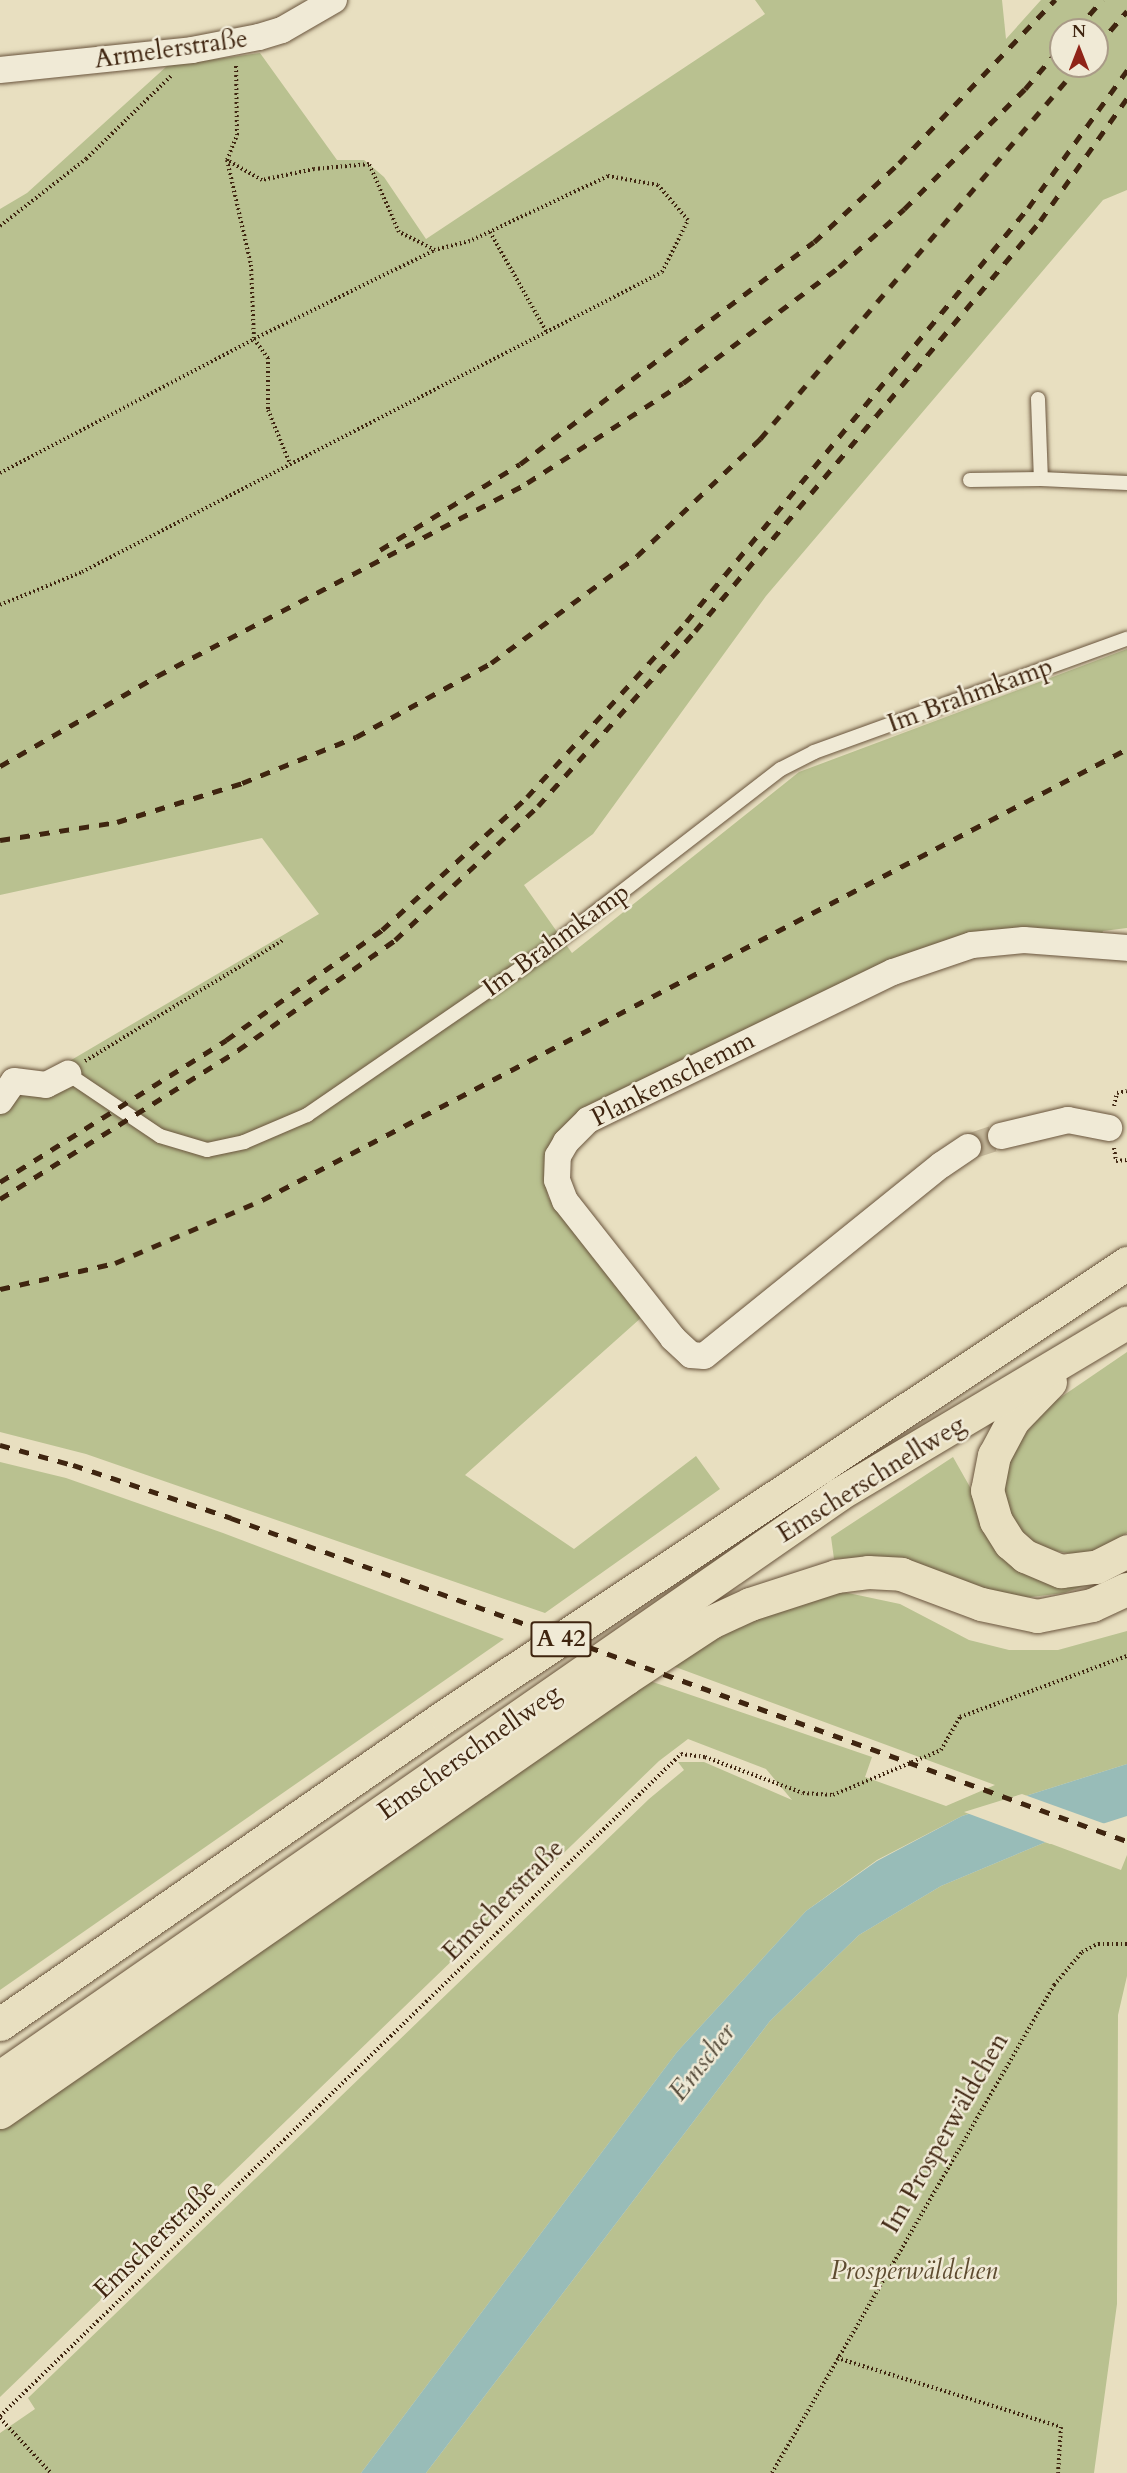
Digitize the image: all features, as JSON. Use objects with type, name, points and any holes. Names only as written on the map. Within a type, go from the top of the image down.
[{"type":"highway","name":"A 42","points":[[0,2024],[445,1716],[1127,1263]]},
{"type":"highway","name":"Emscherschnellweg","points":[[0,2077],[838,1494],[1127,1322]]},
{"type":"highway","points":[[1099,1340],[1013,1420],[994,1455],[987,1490],[990,1507],[1002,1533],[1025,1556],[1043,1566],[1076,1571],[1096,1567],[1127,1551]]},
{"type":"highway","points":[[0,2112],[635,1672],[711,1622],[750,1604],[836,1576],[868,1572],[901,1574],[981,1604],[1037,1616],[1092,1605],[1127,1589]]},
{"type":"street","name":"Armelerstraße","points":[[0,70],[192,50],[234,42],[282,30],[334,0]]},
{"type":"street","name":"Plankenschemm","points":[[968,1147],[941,1165],[704,1356],[691,1355],[673,1338],[565,1201],[557,1180],[558,1156],[566,1142],[588,1120],[893,972],[972,945],[1024,940],[1127,948]]},
{"type":"street","points":[[0,1101],[14,1081],[46,1085],[68,1074]]},
{"type":"street","points":[[1001,1136],[1068,1120],[1109,1128]]},
{"type":"lane","points":[[1038,399],[1041,479]]},
{"type":"lane","points":[[970,480],[1041,479],[1127,483]]},
{"type":"lane","name":"Im Brahmkamp","points":[[68,1074],[160,1136],[207,1149],[244,1142],[307,1115],[544,952],[781,769],[814,752],[1127,639]]},
{"type":"lane","points":[[111,2000],[182,1986]]},
{"type":"path","points":[[234,42],[237,135],[227,160],[251,265],[254,339],[268,358],[268,410],[290,464]]},
{"type":"path","points":[[0,226],[86,159],[157,92],[192,50]]},
{"type":"path","points":[[227,160],[262,180],[314,169],[369,164],[399,232],[435,250]]},
{"type":"path","points":[[0,473],[254,339],[435,250],[490,232],[608,176],[658,185],[688,219],[662,272],[82,572],[0,605]]},
{"type":"path","points":[[490,232],[546,331]]},
{"type":"path","points":[[68,1074],[283,940]]},
{"type":"path","name":"Emscherstraße","points":[[0,2417],[681,1754],[705,1757],[803,1793],[832,1795],[941,1750],[960,1717],[1127,1656]]},
{"type":"path","name":"Im Prosperwäldchen","points":[[771,2473],[1054,1985],[1082,1952],[1098,1944],[1127,1944]]},
{"type":"path","points":[[837,2358],[1061,2427],[1058,2473]]},
{"type":"path","points":[[0,2417],[51,2473]]},
{"type":"green space","points":[[755,0],[1002,0],[1006,39],[1041,0],[1127,0],[1127,190],[1103,200],[766,596],[593,834],[524,885],[572,953],[799,772],[1127,649],[1127,928],[1103,931],[1100,939],[894,958],[583,1114],[546,1180],[548,1197],[642,1317],[465,1475],[574,1549],[696,1456],[720,1489],[545,1613],[86,1454],[0,1432],[0,1102],[319,914],[262,838],[0,895],[0,209],[27,193],[167,66],[260,53],[337,160],[364,160],[384,177],[426,239],[765,14]]},
{"type":"green space","points":[[1127,1352],[1127,1533],[1109,1546],[1078,1555],[1050,1550],[1027,1539],[1010,1516],[1003,1490],[1004,1474],[1015,1448],[1045,1408]]},
{"type":"green space","points":[[953,1457],[1009,1556],[1127,1564],[1127,1570],[1064,1593],[1023,1598],[1003,1595],[872,1557],[834,1559],[831,1537]]},
{"type":"green space","points":[[0,1462],[66,1478],[223,1533],[504,1639],[0,1990]]},
{"type":"green space","points":[[834,1590],[900,1604],[969,1640],[1009,1650],[1058,1650],[1127,1631],[1127,1764],[962,1816],[877,1860],[806,1911],[677,2052],[361,2473],[0,2473],[0,2433],[35,2409],[28,2398],[649,1799],[684,1770],[678,1762],[704,1762],[792,1800],[766,1769],[688,1739],[659,1761],[0,2397],[0,2122],[644,1679],[872,1757],[865,1777],[946,1806],[995,1785],[670,1665],[736,1620]]},
{"type":"green space","name":"Prosperwäldchen","points":[[1046,1842],[1121,1870],[1127,1855],[1127,1976],[1118,2015],[1117,2304],[1094,2473],[426,2473],[770,2021],[859,1935],[941,1886]]},
{"type":"water","name":"Emscher","points":[[1127,1764],[1127,1816],[1046,1842],[941,1886],[859,1935],[770,2021],[426,2473],[361,2473],[677,2052],[806,1911],[877,1861],[962,1816]]},
{"type":"pier","points":[[1022,1794],[1108,1825],[1050,1844],[964,1812]]},
{"type":"tunnel","points":[[968,1147],[1001,1136]]},
{"type":"railway","points":[[380,550],[520,464],[814,242],[899,163],[1055,0]]},
{"type":"railway","points":[[1086,18],[1102,0]]},
{"type":"railway","points":[[1109,32],[1127,11]]},
{"type":"railway","points":[[0,766],[157,676],[527,483],[683,383],[839,267],[904,209],[1025,89],[1049,61]]},
{"type":"railway","points":[[0,1182],[226,1040],[382,930],[527,797],[686,622],[1028,208],[1127,70]]},
{"type":"railway","points":[[0,840],[117,822],[242,783],[356,737],[491,663],[637,556],[760,439],[1069,78]]},
{"type":"railway","points":[[0,1199],[238,1050],[395,940],[538,806],[695,631],[1040,221],[1127,98]]},
{"type":"railway","points":[[0,1289],[115,1263],[262,1200],[1127,749]]},
{"type":"railway","points":[[0,1445],[73,1465],[231,1518],[1127,1841]]}]
